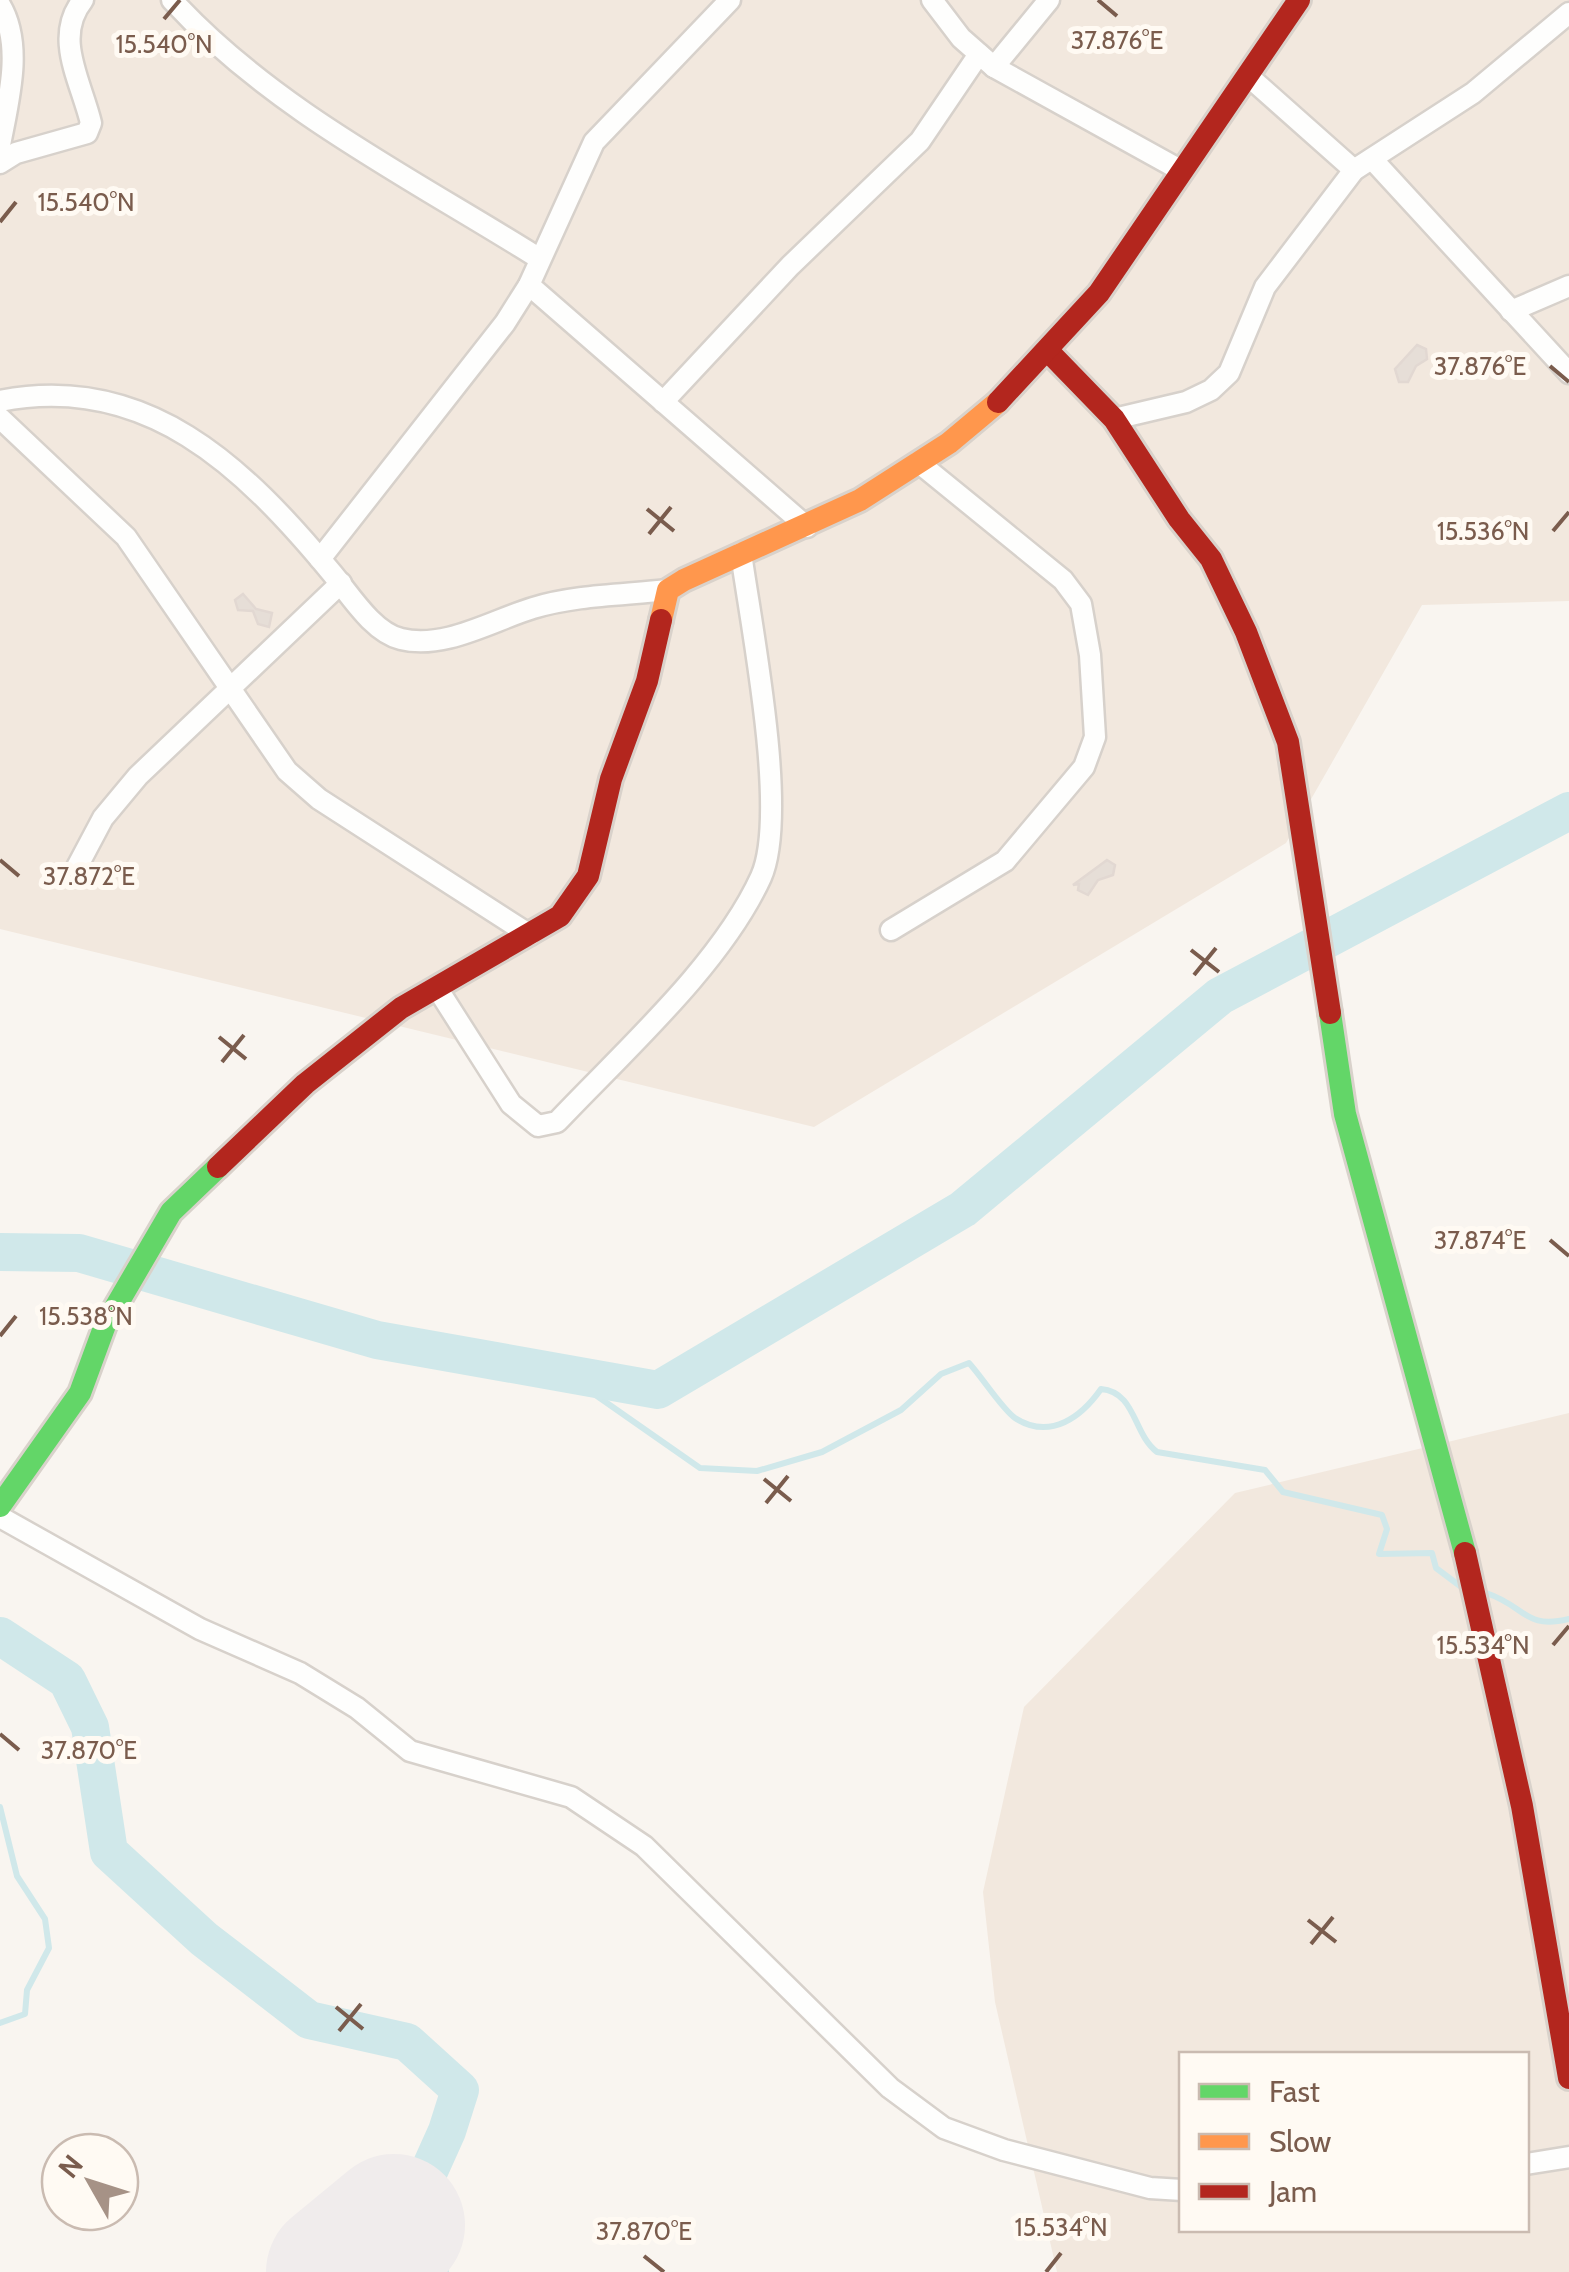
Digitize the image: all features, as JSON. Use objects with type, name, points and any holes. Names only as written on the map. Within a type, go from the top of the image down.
[{"type":"street","points":[[0,163],[16,153],[87,133],[91,123],[66,37],[71,15],[83,0]]},
{"type":"street","points":[[172,0],[213,43],[286,99],[540,259]]},
{"type":"street","points":[[320,558],[505,323],[529,285],[594,142],[730,0]]},
{"type":"street","points":[[932,0],[961,38],[987,61],[1182,171]]},
{"type":"street","points":[[664,402],[790,266],[920,142],[987,61],[1049,0]]},
{"type":"street","points":[[0,401],[68,393],[150,413],[216,455],[320,558],[374,623],[398,639],[427,641],[534,607],[668,590],[689,575],[807,527],[948,444],[1049,352],[1117,274],[1299,0]]},
{"type":"street","points":[[1114,419],[1186,402],[1229,374],[1265,287],[1363,165],[1473,93],[1569,13],[1560,0]]},
{"type":"street","points":[[0,4],[12,44],[10,91],[0,145]]},
{"type":"street","points":[[1247,76],[1363,165],[1512,311],[1569,374]]},
{"type":"street","points":[[529,285],[807,527]]},
{"type":"street","points":[[1512,311],[1569,286]]},
{"type":"street","points":[[1049,352],[1114,419],[1178,518],[1212,559],[1246,632],[1288,742],[1345,1114],[1468,1560],[1522,1806],[1569,2078]]},
{"type":"street","points":[[0,418],[126,537],[287,771],[319,799],[530,935]]},
{"type":"street","points":[[890,930],[1005,861],[1084,768],[1095,737],[1090,654],[1081,604],[1063,580],[918,462]]},
{"type":"street","points":[[437,988],[511,1104],[538,1126],[557,1122],[698,971],[762,876],[767,844],[770,761],[741,553]]},
{"type":"street","points":[[77,867],[103,818],[138,776],[341,583]]},
{"type":"street","points":[[0,1506],[80,1393],[105,1325],[171,1212],[305,1084],[402,1008],[560,916],[588,876],[612,780],[647,682],[668,590]]},
{"type":"street","points":[[0,1518],[200,1628],[300,1673],[357,1708],[410,1750],[572,1797],[644,1846],[890,2088],[944,2128],[1040,2160],[1150,2188],[1179,2190]]},
{"type":"street","points":[[1529,2164],[1569,2157]]},
{"type":"shaded area","points":[[0,0],[1569,0],[1569,601],[1422,605],[1286,843],[814,1127],[0,929]]},
{"type":"shaded area","points":[[1569,1413],[1569,2272],[1057,2272],[995,2002],[983,1892],[1024,1707],[1235,1493]]},
{"type":"building","points":[[1417,345],[1426,349],[1427,359],[1416,366],[1408,382],[1399,382],[1395,369]]},
{"type":"building","points":[[243,594],[256,609],[272,613],[269,627],[258,624],[253,611],[238,610],[235,600]]},
{"type":"building","points":[[1107,860],[1115,865],[1113,875],[1098,880],[1088,895],[1078,890],[1079,884],[1073,885]]},
{"type":"waterway","points":[[0,1252],[79,1253],[377,1340],[658,1390],[963,1209],[1220,996],[1569,811]]},
{"type":"waterway","points":[[564,1373],[700,1468],[757,1471],[822,1452],[901,1410],[941,1374],[969,1363],[1010,1414],[1041,1427],[1075,1416],[1101,1389],[1121,1398],[1157,1452],[1265,1470],[1283,1492],[1382,1515],[1387,1529],[1379,1554],[1432,1553],[1436,1568],[1464,1589]]},
{"type":"waterway","points":[[1486,1593],[1534,1619],[1569,1619]]},
{"type":"waterway","points":[[0,1636],[67,1680],[90,1727],[109,1852],[204,1939],[309,2020],[407,2042],[460,2090],[447,2131],[403,2229],[406,2246],[430,2272]]},
{"type":"waterway","points":[[0,1807],[17,1876],[45,1919],[49,1948],[27,1990],[25,2014],[0,2023]]},
{"type":"runway","points":[[337,2272],[394,2225]]},
{"type":"traffic: fast","points":[[1330,1013],[1345,1114],[1465,1553]]},
{"type":"traffic: fast","points":[[0,1506],[80,1393],[105,1325],[171,1212],[218,1167]]},
{"type":"traffic: slow","points":[[661,620],[668,590],[860,500],[949,443],[998,402]]},
{"type":"traffic: jam","points":[[998,402],[1099,293],[1299,0]]},
{"type":"traffic: jam","points":[[1049,352],[1114,419],[1179,519],[1211,559],[1246,632],[1288,742],[1330,1013]]},
{"type":"traffic: jam","points":[[218,1167],[305,1084],[401,1008],[560,916],[588,876],[611,779],[647,681],[661,620]]},
{"type":"traffic: jam","points":[[1465,1553],[1522,1806],[1569,2078]]}]
